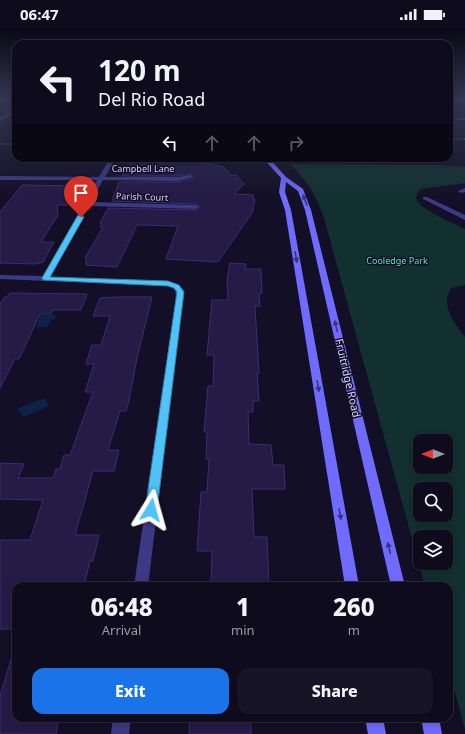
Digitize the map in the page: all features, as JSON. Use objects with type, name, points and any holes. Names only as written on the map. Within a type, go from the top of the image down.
[{"type":"main road","name":"Fruitridge Road","points":[[270,162],[284,178],[301,190],[308,210],[397,582]]},
{"type":"main road","points":[[284,178],[282,192],[290,218],[351,582]]},
{"type":"main road","points":[[375,722],[377,734]]},
{"type":"main road","points":[[431,722],[434,734]]},
{"type":"street","points":[[46,278],[110,162]]},
{"type":"street","name":"Campbell Lane","points":[[0,178],[178,179],[190,177]]},
{"type":"street","points":[[425,198],[465,218]]},
{"type":"street","name":"Parish Court","points":[[88,204],[196,207]]},
{"type":"street","points":[[0,277],[168,284],[177,286],[180,292],[142,582]]},
{"type":"street","points":[[120,734],[122,722]]},
{"type":"path","points":[[453,139],[465,139]]},
{"type":"path","points":[[0,144],[12,144]]},
{"type":"green space","name":"Cooledge Park","points":[[290,164],[440,165],[465,167],[465,183],[421,189],[416,197],[420,204],[425,208],[465,229],[465,285],[451,288],[447,301],[453,320],[465,337],[465,729],[453,686],[453,582],[424,582],[421,570],[453,570],[453,530],[413,530],[413,542],[324,218],[311,189],[302,176]]},
{"type":"water","points":[[41,315],[56,316],[55,319],[51,320],[48,327],[36,327]]},
{"type":"water","points":[[44,398],[49,406],[23,417],[17,409]]},
{"type":"building","points":[[131,162],[200,162],[224,167],[231,176],[236,175],[244,184],[234,194],[253,195],[253,199],[255,199],[252,213],[218,262],[166,259],[178,226],[137,225],[117,267],[86,265],[88,263],[85,263],[87,258],[85,258],[103,227],[100,227],[102,223],[100,223],[108,208],[196,210],[200,207],[196,204],[112,201],[119,182],[178,182],[194,178],[190,174],[178,176],[122,176]]},
{"type":"building","points":[[22,185],[79,186],[68,205],[57,205],[58,215],[41,242],[54,242],[43,262],[36,264],[0,263],[0,212]]},
{"type":"building","points":[[230,263],[246,264],[245,269],[261,269],[262,293],[259,294],[260,306],[255,306],[259,401],[253,401],[253,412],[248,412],[249,444],[271,445],[273,465],[284,465],[285,489],[252,489],[254,537],[267,537],[269,582],[211,582],[212,551],[197,551],[201,492],[207,492],[209,459],[206,459],[207,432],[204,432],[208,386],[213,386],[214,355],[207,355],[212,300],[228,300],[227,279]]},
{"type":"building","points":[[10,293],[87,294],[81,310],[53,310],[51,314],[40,314],[19,359],[15,359],[0,388],[0,304],[4,297],[7,297]]},
{"type":"building","points":[[152,297],[126,411],[120,411],[108,450],[119,450],[114,471],[93,471],[75,535],[99,535],[93,561],[90,561],[85,582],[12,582],[12,629],[0,629],[0,540],[30,540],[43,500],[0,499],[0,463],[24,464],[18,478],[53,478],[56,469],[60,469],[64,455],[70,455],[93,392],[85,392],[94,364],[86,364],[92,345],[101,345],[110,316],[93,316],[100,298]]},
{"type":"building","points":[[12,656],[12,722],[58,722],[56,734],[0,734],[0,696]]},
{"type":"building","points":[[190,722],[251,722],[251,734],[189,734]]},
{"type":"route","points":[[81,217],[46,278],[168,284],[177,286],[180,292],[151,510]]}]
